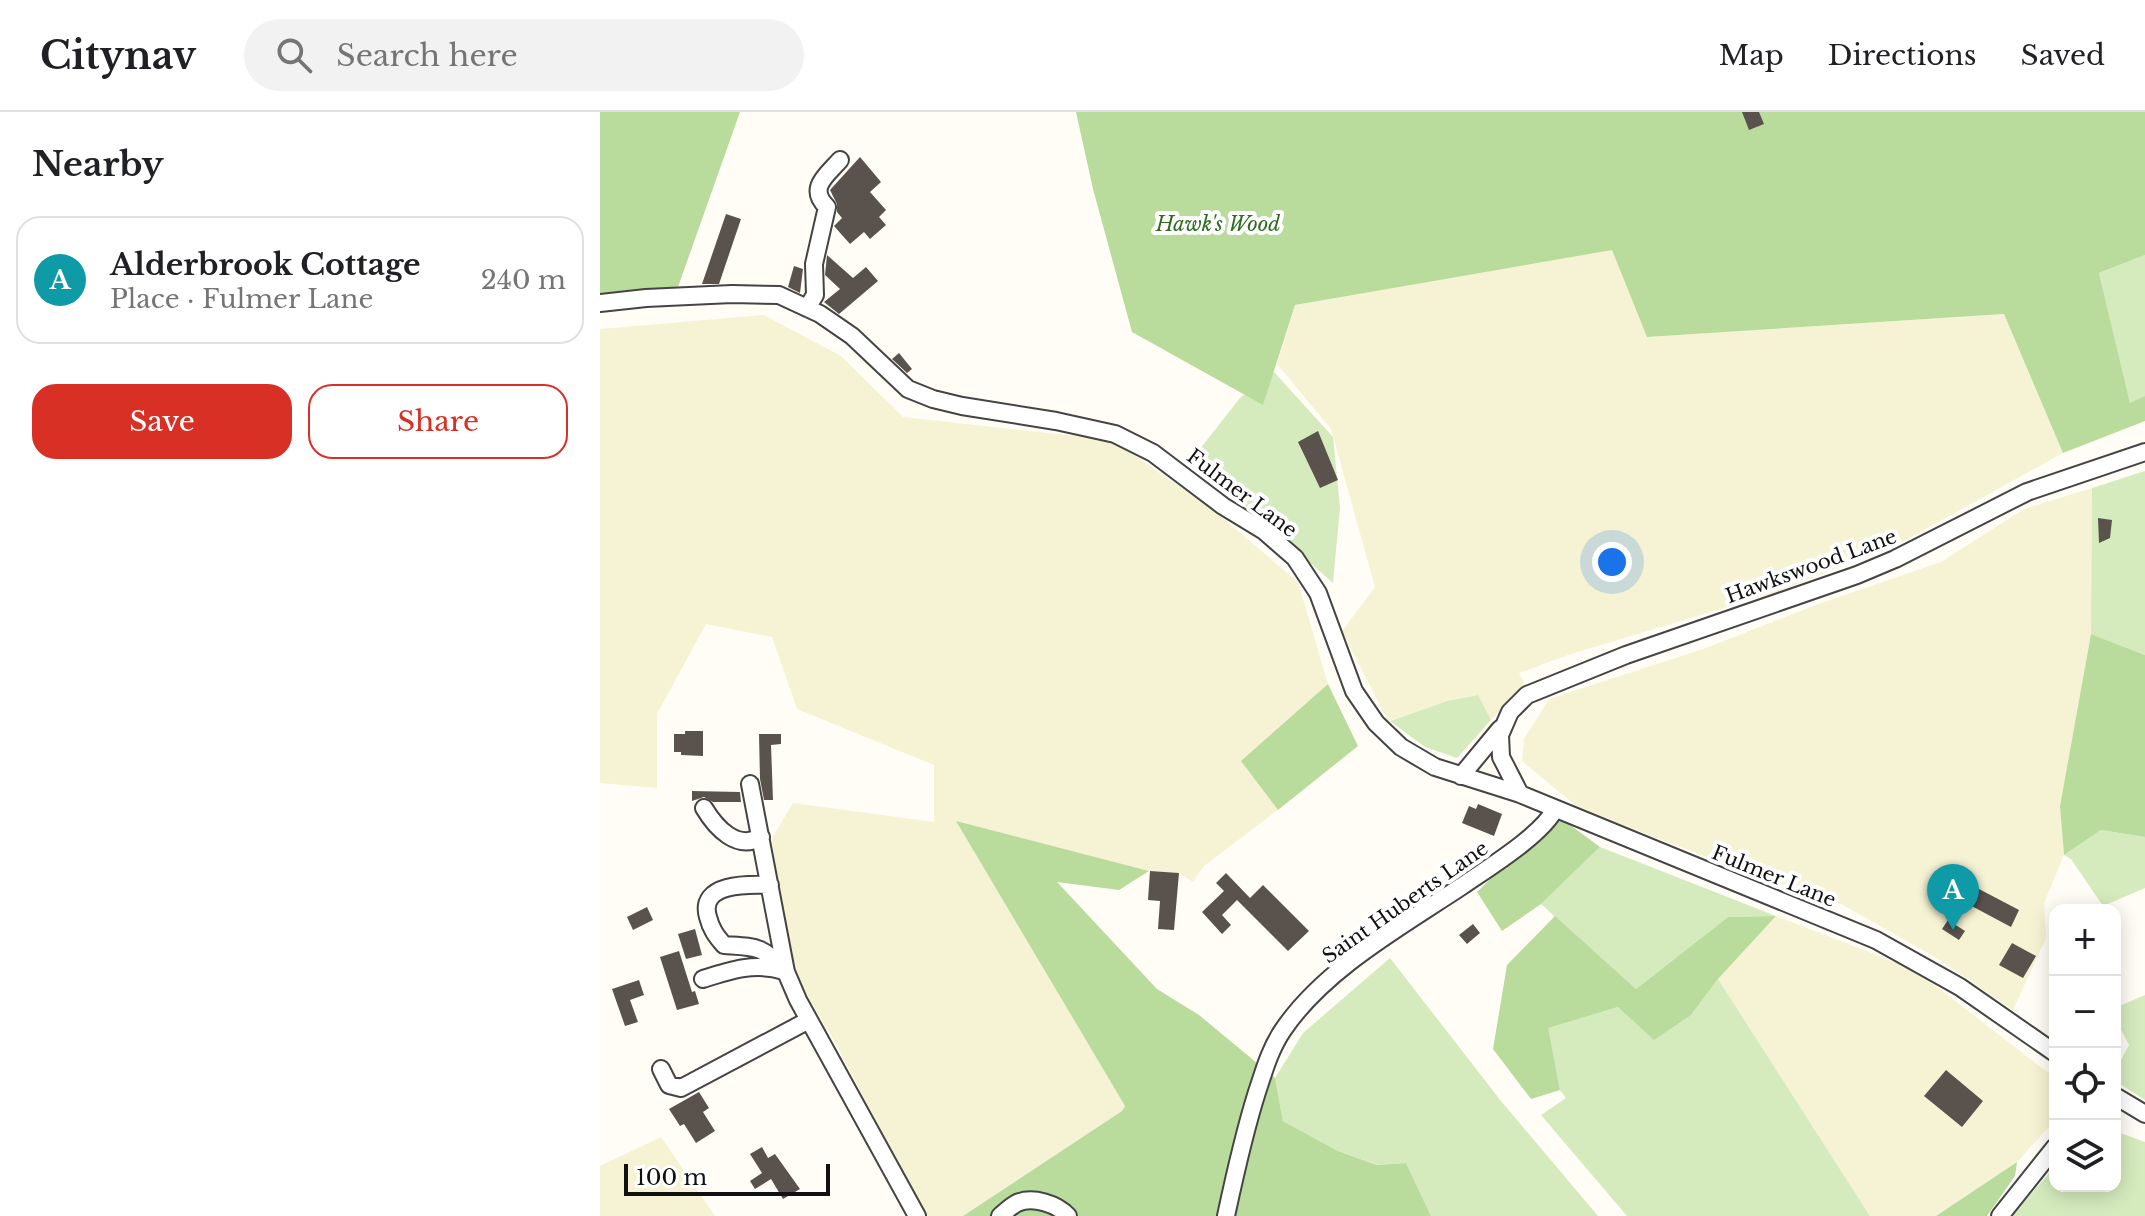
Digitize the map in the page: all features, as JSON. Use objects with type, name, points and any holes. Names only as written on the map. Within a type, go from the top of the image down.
[{"type":"street","points":[[807,308],[815,295],[814,264],[827,207],[820,200],[818,188],[823,176],[840,160]]},
{"type":"street","name":"Fulmer Lane","points":[[600,303],[646,298],[779,295],[852,336],[908,389],[962,406],[1042,418],[1115,434],[1153,453],[1223,506],[1264,531],[1295,558],[1318,593],[1354,691],[1376,723],[1401,747],[1435,767],[1520,794],[1876,940],[1960,987],[2049,1049]]},
{"type":"street","name":"Hawkswood Lane","points":[[1461,776],[1510,712],[1527,695],[1553,682],[1857,575],[2027,492],[2145,452]]},
{"type":"street","points":[[1501,727],[1501,757],[1520,794]]},
{"type":"street","points":[[750,784],[786,972],[809,1020],[917,1216]]},
{"type":"street","points":[[704,808],[711,820],[740,842],[749,843],[761,837]]},
{"type":"street","name":"Saint Huberts Lane","points":[[1226,1216],[1243,1139],[1268,1058],[1282,1031],[1324,985],[1375,945],[1543,827],[1555,809]]},
{"type":"street","points":[[769,879],[724,888],[707,900],[706,908],[714,934],[724,945],[767,951],[786,972]]},
{"type":"street","points":[[703,979],[757,966],[786,972]]},
{"type":"street","points":[[661,1069],[669,1085],[681,1088],[809,1020]]},
{"type":"street","points":[[2121,1100],[2145,1114]]},
{"type":"street","points":[[2000,1216],[2049,1155]]},
{"type":"street","points":[[1000,1216],[1016,1203],[1043,1201],[1068,1216]]},
{"type":"shaded area","points":[[1612,249],[1647,337],[2004,314],[2063,453],[1906,540],[1780,591],[1568,655],[1519,673],[1525,684],[1491,720],[1477,695],[1447,701],[1388,721],[1342,631],[1375,587],[1331,429],[1277,364],[1295,305]]},
{"type":"shaded area","points":[[764,315],[841,356],[903,417],[1112,440],[1212,509],[1298,582],[1328,684],[1242,761],[1278,810],[1204,866],[1193,882],[1179,873],[1149,871],[957,822],[1125,1106],[1122,1111],[963,1216],[926,1216],[832,1037],[796,977],[771,840],[793,803],[934,822],[934,765],[797,709],[772,637],[706,624],[657,714],[657,788],[600,783],[600,329]]},
{"type":"shaded area","points":[[2092,488],[2091,634],[2060,806],[2064,855],[2044,903],[2046,938],[2013,1010],[1935,957],[1841,904],[1820,900],[1580,809],[1522,761],[1524,739],[1549,699],[1706,648],[1821,603],[1941,562],[2024,509]]},
{"type":"shaded area","points":[[1776,916],[1915,970],[2049,1073],[2049,1127],[2017,1162],[1936,1216],[1870,1216],[1718,979]]},
{"type":"shaded area","points":[[661,1137],[715,1216],[600,1216],[600,1166]]},
{"type":"green space","points":[[600,112],[740,112],[678,287],[600,298]]},
{"type":"green space","name":"Hawk's Wood","points":[[1076,112],[2145,112],[2145,255],[2099,273],[2130,403],[2145,396],[2145,421],[2063,453],[2004,314],[1647,337],[1612,250],[1295,305],[1263,405],[1132,332],[1093,189]]},
{"type":"green space","points":[[2145,255],[2145,396],[2130,404],[2099,273]]},
{"type":"green space","points":[[1274,372],[1333,437],[1340,507],[1333,583],[1192,459],[1240,398]]},
{"type":"green space","points":[[2145,471],[2145,655],[2091,634],[2092,488]]},
{"type":"green space","points":[[2091,634],[2145,655],[2145,837],[2101,830],[2064,855],[2060,806]]},
{"type":"green space","points":[[1328,684],[1358,746],[1278,810],[1241,761]]},
{"type":"green space","points":[[1478,695],[1491,720],[1457,758],[1425,747],[1390,721],[1447,701]]},
{"type":"green space","points":[[1562,819],[1600,847],[1541,904],[1502,931],[1477,892],[1518,852]]},
{"type":"green space","points":[[956,821],[1149,871],[1119,890],[1057,882],[1157,989],[1199,1015],[1275,1078],[1283,1121],[1338,1151],[1377,1165],[1406,1163],[1431,1216],[963,1216],[1122,1111],[1125,1106]]},
{"type":"green space","points":[[2101,830],[2145,837],[2145,888],[2102,904],[2071,859],[2064,855]]},
{"type":"green space","points":[[1600,847],[1776,916],[1728,917],[1636,989],[1541,904]]},
{"type":"green space","points":[[1555,916],[1636,989],[1728,917],[1776,916],[1718,979],[1691,1015],[1654,1040],[1618,1007],[1548,1028],[1560,1090],[1531,1099],[1493,1049],[1507,965]]},
{"type":"green space","points":[[1390,958],[1501,1101],[1598,1216],[1431,1216],[1406,1163],[1378,1165],[1338,1151],[1283,1121],[1275,1078],[1303,1033]]},
{"type":"green space","points":[[1718,979],[1870,1216],[1627,1216],[1541,1115],[1566,1098],[1560,1090],[1547,1028],[1618,1007],[1691,1015]]},
{"type":"green space","points":[[2145,995],[2145,1100],[2121,1085],[2121,1060],[2129,1045],[2121,1030],[2121,1005]]},
{"type":"green space","points":[[2121,1133],[2145,1142],[2145,1216],[2011,1216],[2049,1174],[2049,1192],[2121,1192]]},
{"type":"green space","points":[[2017,1162],[2015,1176],[1987,1216],[1936,1216]]},
{"type":"building","points":[[1742,112],[1759,112],[1764,124],[1749,130]]},
{"type":"building","points":[[860,157],[881,182],[870,192],[886,210],[879,217],[886,225],[870,239],[864,232],[850,244],[834,226],[842,218],[830,190]]},
{"type":"building","points":[[726,214],[741,219],[719,284],[702,284]]},
{"type":"building","points":[[827,255],[853,278],[866,267],[878,281],[839,314],[824,302],[840,289],[825,275]]},
{"type":"building","points":[[794,266],[803,269],[800,293],[788,287]]},
{"type":"building","points":[[899,353],[912,369],[907,373],[892,359]]},
{"type":"building","points":[[1318,431],[1338,480],[1320,488],[1298,442]]},
{"type":"building","points":[[2098,518],[2112,520],[2110,538],[2099,543]]},
{"type":"building","points":[[685,731],[703,731],[703,756],[674,752],[674,734],[685,734]]},
{"type":"building","points":[[759,734],[781,734],[781,744],[771,745],[773,800],[764,800],[760,779]]},
{"type":"building","points":[[692,791],[740,792],[741,802],[713,802],[704,797],[692,801]]},
{"type":"building","points":[[1478,804],[1502,814],[1494,836],[1462,823],[1469,806],[1476,809]]},
{"type":"building","points":[[1150,871],[1179,873],[1174,930],[1158,929],[1160,901],[1148,900]]},
{"type":"building","points":[[1226,873],[1250,898],[1263,885],[1309,931],[1288,951],[1237,900],[1222,915],[1231,925],[1222,934],[1202,912],[1224,891],[1216,883]]},
{"type":"building","points":[[1960,879],[2019,910],[2011,927],[1951,895]]},
{"type":"building","points":[[647,907],[653,920],[633,930],[627,917]]},
{"type":"building","points":[[1948,920],[1965,931],[1959,940],[1942,929]]},
{"type":"building","points":[[1473,924],[1480,933],[1467,944],[1459,935]]},
{"type":"building","points":[[695,929],[702,955],[686,959],[678,934]]},
{"type":"building","points":[[2012,943],[2036,956],[2023,978],[1999,965]]},
{"type":"building","points":[[679,951],[699,1004],[677,1010],[660,957]]},
{"type":"building","points":[[639,980],[644,995],[630,1000],[638,1022],[625,1026],[612,989]]},
{"type":"building","points":[[1946,1070],[1983,1101],[1962,1127],[1924,1096]]},
{"type":"building","points":[[699,1092],[709,1108],[703,1112],[715,1131],[696,1143],[684,1124],[680,1126],[669,1109]]},
{"type":"building","points":[[762,1147],[768,1158],[775,1154],[800,1189],[783,1199],[771,1179],[755,1189],[750,1181],[762,1173],[750,1154]]},
{"type":"place","name":"Alderbrook Cottage","points":[[1953,930]]}]
